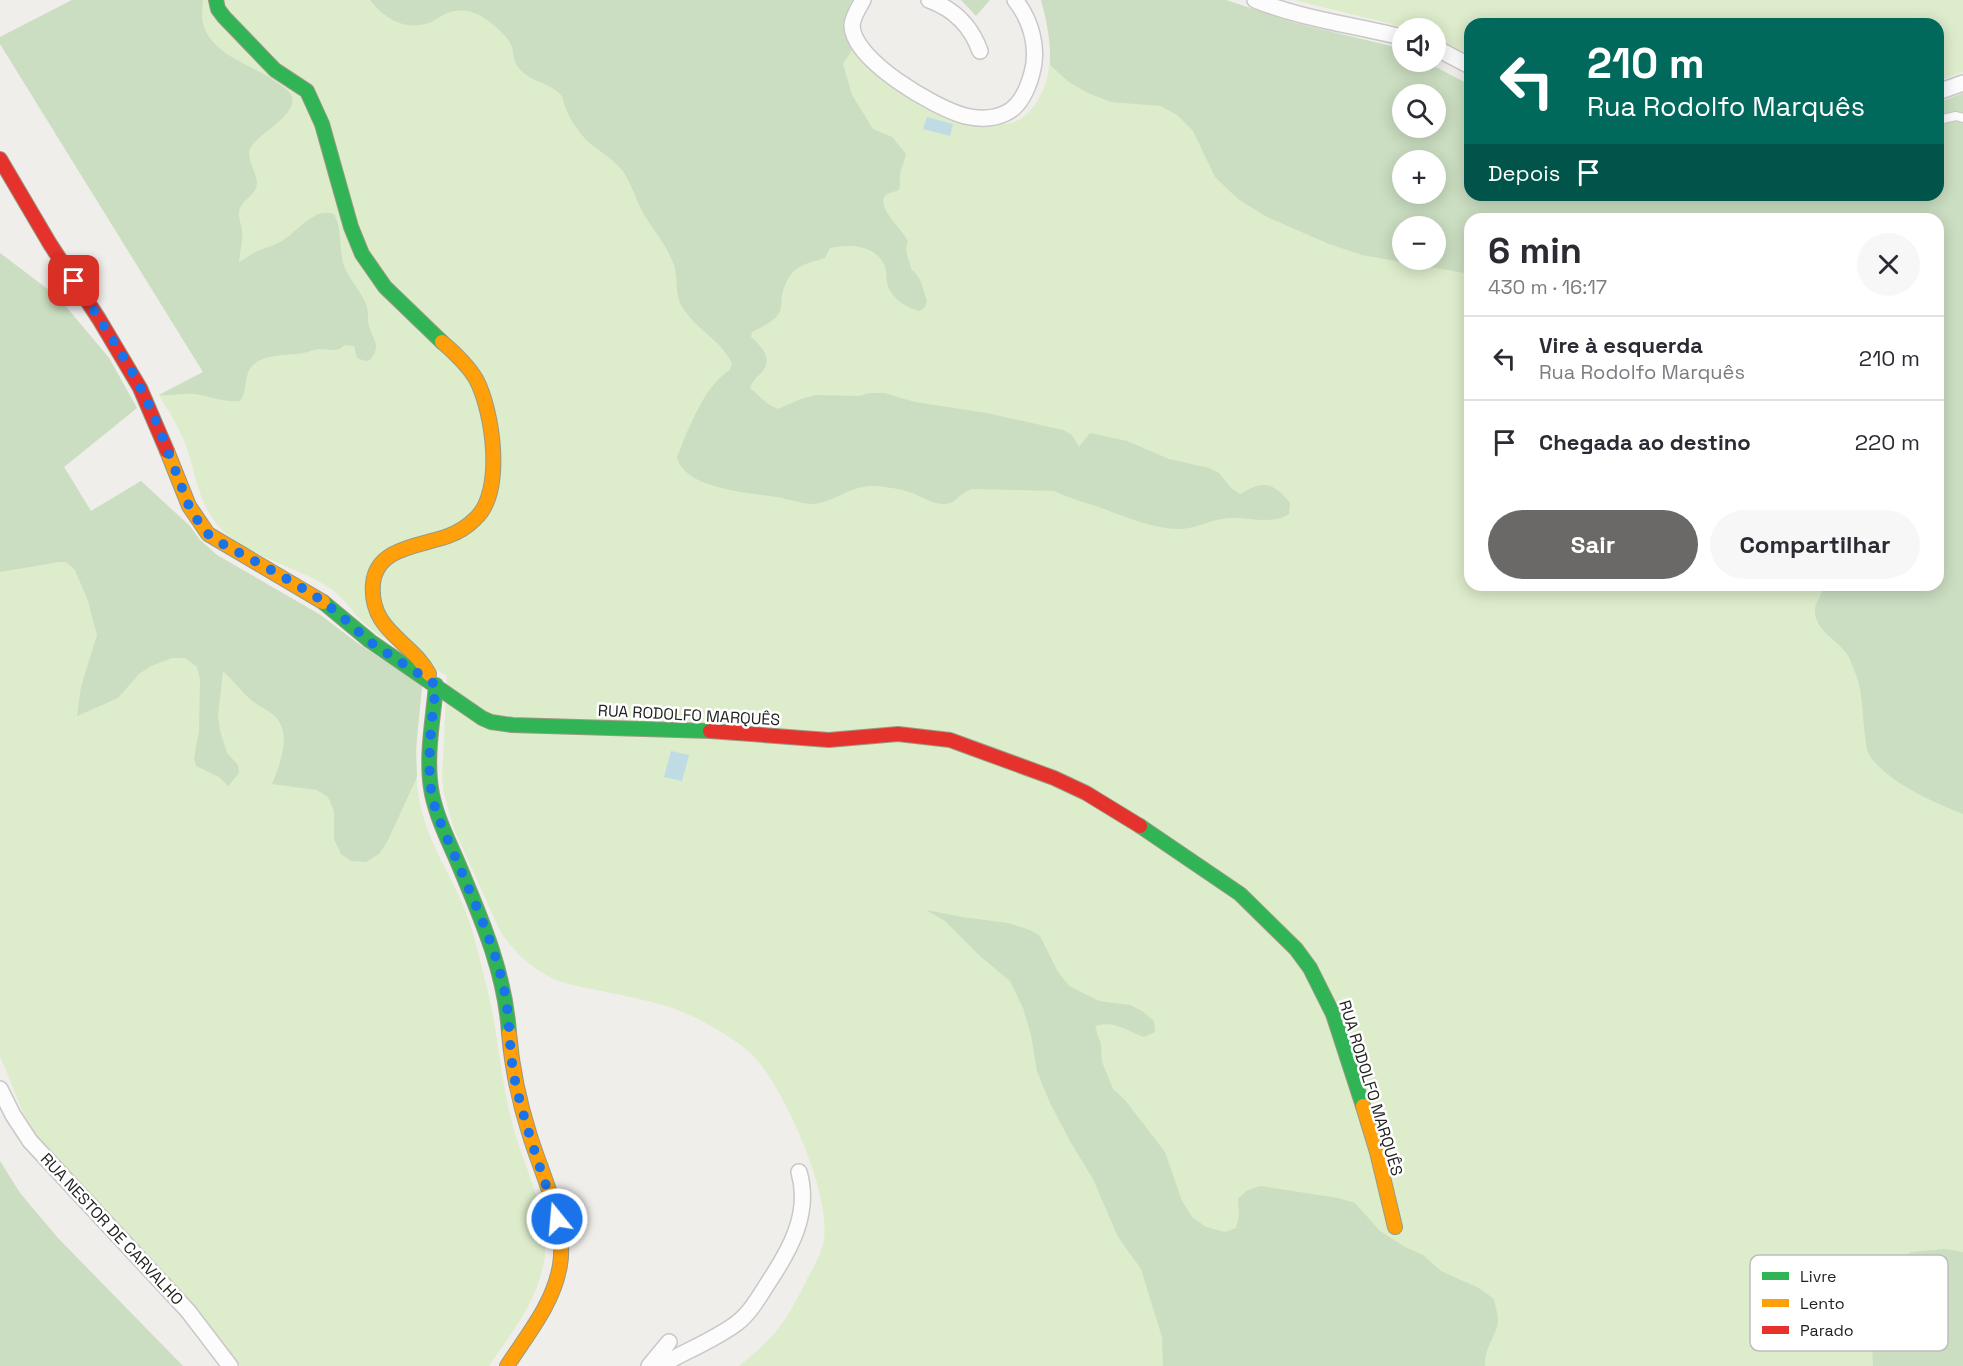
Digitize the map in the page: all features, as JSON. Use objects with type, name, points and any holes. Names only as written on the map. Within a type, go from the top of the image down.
[{"type":"street","points":[[863,0],[855,13],[852,24],[855,36],[862,48],[877,65],[924,98],[964,116],[994,117],[1007,113],[1016,106],[1029,85],[1035,57],[1031,30],[1015,0]]},
{"type":"street","points":[[929,0],[944,6],[957,16],[975,37],[980,51]]},
{"type":"street","points":[[1256,0],[1279,10],[1392,35]]},
{"type":"street","points":[[217,4],[230,24],[279,74],[306,90],[325,135],[351,230],[362,254],[378,278],[404,307],[469,369],[487,404],[492,440],[491,480],[488,495],[478,517],[466,527],[442,540],[400,549],[387,555],[378,563],[374,572],[372,589],[381,622],[425,666],[436,685],[431,750],[434,806],[478,913],[504,986],[515,1083],[557,1219],[560,1236],[560,1264],[547,1303],[507,1366]]},
{"type":"street","points":[[1446,53],[1464,63]]},
{"type":"street","points":[[1944,90],[1963,83]]},
{"type":"street","name":"RUA RODOLFO MARQUÊS","points":[[0,159],[140,388],[189,506],[203,527],[223,544],[314,595],[370,642],[482,718],[502,724],[728,732],[829,740],[898,734],[950,740],[1054,778],[1086,793],[1161,839],[1240,894],[1296,949],[1320,986],[1344,1045],[1377,1152],[1395,1227]]},
{"type":"street","name":"RUA NESTOR DE CARVALHO","points":[[0,1089],[30,1141],[188,1311],[230,1366]]},
{"type":"street","points":[[660,1366],[738,1322],[757,1300],[776,1272],[795,1234],[804,1193],[799,1172]]},
{"type":"street","points":[[649,1366],[669,1342]]},
{"type":"lane","points":[[1944,119],[1956,116],[1963,118]]},
{"type":"green space","points":[[72,0],[852,0],[847,16],[848,32],[853,46],[863,60],[973,121],[989,125],[1021,119],[1031,110],[1041,94],[1049,68],[1050,54],[1041,0],[1226,0],[1295,23],[1392,46],[1392,72],[1445,72],[1464,82],[1464,201],[1944,201],[1944,101],[1963,93],[1963,1366],[739,1366],[777,1331],[796,1301],[823,1244],[825,1225],[815,1175],[794,1121],[781,1096],[769,1076],[751,1054],[731,1038],[709,1025],[664,1005],[555,979],[528,963],[505,938],[454,829],[444,794],[442,777],[447,676],[375,632],[330,589],[233,539],[211,516],[199,490],[185,443],[159,395],[203,372],[0,44],[0,37]]},
{"type":"green space","points":[[72,0],[203,0],[203,24],[216,45],[225,53],[266,75],[289,92],[292,104],[289,110],[256,141],[249,151],[257,182],[255,190],[242,204],[239,211],[242,242],[239,262],[257,251],[282,241],[313,217],[327,213],[334,214],[343,263],[367,307],[369,326],[376,343],[374,355],[370,360],[357,358],[354,346],[345,345],[335,350],[319,349],[299,354],[273,356],[256,362],[249,370],[240,401],[193,394],[159,395],[203,372],[0,44],[0,37]]},
{"type":"green space","points":[[370,0],[852,0],[847,24],[853,48],[843,64],[852,95],[873,129],[892,137],[906,154],[900,174],[899,190],[886,195],[883,200],[887,212],[906,237],[908,242],[906,252],[911,269],[920,280],[927,301],[925,307],[920,311],[909,308],[899,301],[888,287],[884,264],[874,252],[853,246],[830,248],[825,258],[803,265],[792,273],[785,286],[777,316],[771,322],[752,332],[751,337],[765,353],[767,362],[750,388],[768,404],[778,409],[816,395],[859,396],[884,393],[915,402],[987,413],[1063,430],[1072,435],[1079,447],[1090,433],[1127,441],[1169,459],[1209,468],[1219,473],[1231,488],[1240,494],[1262,485],[1273,487],[1290,503],[1289,514],[1268,520],[1224,519],[1191,528],[1177,529],[1144,523],[1054,491],[972,489],[952,502],[939,504],[902,490],[870,486],[813,504],[735,491],[691,476],[682,467],[677,456],[705,397],[716,382],[730,370],[732,363],[721,347],[686,313],[681,305],[671,258],[642,211],[625,175],[617,165],[581,134],[566,110],[560,94],[551,87],[529,77],[517,66],[510,43],[500,31],[480,15],[465,11],[450,12],[429,23],[403,24],[388,17]]},
{"type":"green space","points":[[961,0],[990,0],[976,16]]},
{"type":"green space","points":[[1041,0],[1226,0],[1295,23],[1392,46],[1392,72],[1445,72],[1464,82],[1464,201],[1944,201],[1944,101],[1963,93],[1963,814],[1900,783],[1878,766],[1870,756],[1867,750],[1859,684],[1852,664],[1843,649],[1822,629],[1815,611],[1823,591],[1944,591],[1944,213],[1464,213],[1464,273],[1446,270],[1446,216],[1392,216],[1392,260],[1362,255],[1329,244],[1267,217],[1238,199],[1215,177],[1193,131],[1177,115],[1161,106],[1111,102],[1069,82],[1050,65],[1049,40]]},
{"type":"green space","points":[[1294,0],[1963,0],[1963,72],[1944,79],[1944,18],[1464,18],[1464,53],[1446,45],[1446,18],[1392,18],[1392,24]]},
{"type":"green space","points":[[0,253],[58,297],[109,358],[137,408],[64,467],[91,511],[141,481],[217,555],[319,614],[422,686],[416,754],[420,805],[430,836],[462,902],[472,930],[491,1005],[509,1111],[536,1196],[544,1232],[543,1267],[534,1294],[521,1319],[489,1366],[240,1366],[202,1317],[155,1263],[99,1206],[39,1139],[24,1115],[0,1056]]},
{"type":"green space","points":[[0,253],[58,297],[109,358],[137,408],[64,467],[91,511],[141,481],[190,526],[200,540],[217,555],[319,614],[422,686],[416,748],[417,777],[387,842],[379,854],[366,862],[351,861],[341,854],[334,839],[334,811],[328,797],[317,790],[272,784],[283,748],[284,738],[279,721],[252,700],[223,671],[218,716],[220,731],[227,753],[238,765],[239,773],[228,786],[219,777],[196,766],[194,758],[199,731],[200,679],[197,667],[185,658],[172,658],[151,666],[139,674],[118,698],[77,716],[81,687],[97,635],[88,601],[75,570],[66,562],[59,562],[0,572]]},
{"type":"green space","points":[[926,910],[1008,923],[1030,930],[1040,936],[1058,972],[1069,986],[1099,1001],[1130,1005],[1154,1021],[1155,1032],[1144,1037],[1114,1025],[1095,1026],[1101,1045],[1102,1062],[1113,1089],[1125,1100],[1165,1152],[1182,1201],[1192,1217],[1206,1227],[1225,1232],[1236,1228],[1239,1216],[1238,1199],[1246,1191],[1260,1186],[1338,1198],[1355,1203],[1380,1231],[1423,1255],[1441,1271],[1479,1288],[1494,1299],[1498,1323],[1487,1349],[1485,1366],[1163,1366],[1162,1337],[1141,1269],[1118,1237],[1093,1179],[1050,1103],[1037,1071],[1031,1035],[1023,1008],[1010,981],[980,956],[945,921]]},
{"type":"green space","points":[[0,1161],[20,1193],[58,1238],[183,1366],[0,1366]]},
{"type":"green space","points":[[1945,1249],[1963,1252],[1963,1366],[1873,1366],[1872,1351],[1948,1351],[1948,1255],[1906,1255],[1912,1252]]},
{"type":"water","points":[[927,117],[953,124],[950,136],[923,129]]},
{"type":"water","points":[[671,751],[689,755],[682,781],[664,777]]},
{"type":"traffic: fast","points":[[216,0],[218,9],[224,17],[275,70],[307,91],[322,124],[351,227],[362,254],[385,287],[442,342]]},
{"type":"traffic: fast","points":[[323,602],[370,641],[491,722],[512,725],[710,731]]},
{"type":"traffic: fast","points":[[436,685],[429,754],[432,794],[440,820],[491,946],[503,988],[509,1033]]},
{"type":"traffic: fast","points":[[1140,826],[1240,894],[1296,949],[1310,968],[1333,1014],[1363,1106]]},
{"type":"traffic: slow","points":[[429,674],[422,663],[384,624],[374,600],[373,584],[382,562],[391,555],[463,529],[484,507],[490,490],[493,451],[491,430],[482,393],[469,368],[442,342]]},
{"type":"traffic: slow","points":[[167,451],[189,506],[208,534],[323,602]]},
{"type":"traffic: slow","points":[[507,1366],[546,1305],[557,1279],[561,1249],[557,1216],[519,1098],[509,1033]]},
{"type":"traffic: slow","points":[[1363,1106],[1395,1227]]},
{"type":"traffic: jam","points":[[0,159],[140,388],[167,451]]},
{"type":"traffic: jam","points":[[710,731],[829,740],[898,734],[950,740],[1054,778],[1086,793],[1140,826]]},
{"type":"route","points":[[74,281],[140,388],[189,506],[208,534],[314,595],[370,642],[436,685],[431,737],[431,782],[434,806],[494,954],[504,986],[515,1083],[557,1219]]}]
